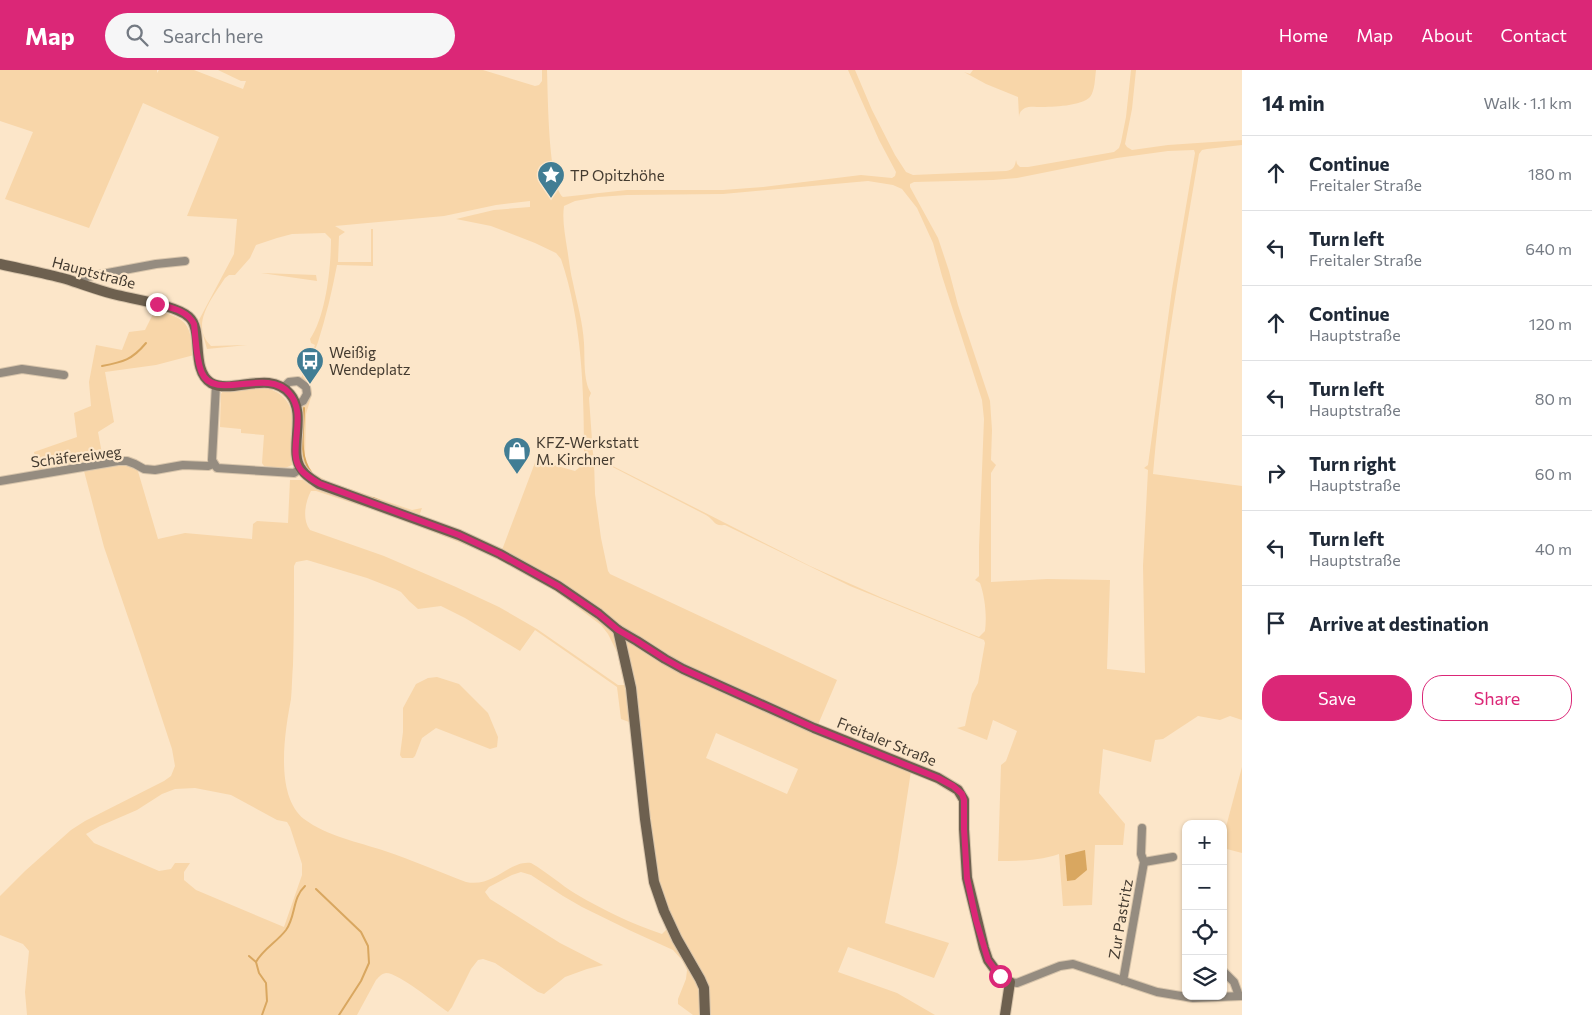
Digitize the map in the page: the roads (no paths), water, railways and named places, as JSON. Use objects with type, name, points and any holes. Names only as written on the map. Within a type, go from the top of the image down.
[{"type":"street","points":[[81,284],[81,278],[156,264],[185,261]]},
{"type":"street","name":"Hauptstraße","points":[[0,264],[65,278],[111,293],[174,309],[188,316],[194,324],[202,373],[216,385]]},
{"type":"street","points":[[0,372],[22,369],[64,375]]},
{"type":"street","points":[[284,387],[289,382],[298,381],[306,388],[307,394],[303,401],[297,404]]},
{"type":"street","points":[[213,464],[212,436],[216,385],[260,383],[276,384],[284,387],[297,404],[296,454],[300,469]]},
{"type":"street","name":"Schäfereiweg","points":[[0,481],[118,461],[127,461],[144,469],[155,470],[183,465],[208,466],[213,464],[217,468],[294,473],[300,469]]},
{"type":"street","name":"Freitaler Straße","points":[[300,469],[320,484],[459,535],[500,554],[558,586],[599,614],[618,630],[683,669],[814,728],[938,778],[958,790],[964,800],[967,878],[984,948],[988,960],[996,971],[1010,982]]},
{"type":"street","points":[[618,630],[630,688],[654,882],[664,911],[677,939],[704,988],[705,1015]]},
{"type":"street","name":"Zur Pastritz","points":[[1124,981],[1144,862],[1141,854],[1142,828]]},
{"type":"street","name":"Zur Pastritz","points":[[1144,862],[1173,857]]},
{"type":"street","points":[[1005,1015],[1010,982],[1017,983],[1066,964],[1072,964],[1157,992],[1193,998],[1241,996],[1234,982],[1227,976]]},
{"type":"waterway","points":[[102,366],[127,359],[146,343]]},
{"type":"waterway","points":[[304,408],[303,450],[304,458],[311,472]]},
{"type":"waterway","points":[[373,498],[380,501]]},
{"type":"waterway","points":[[256,962],[262,953],[286,930],[298,896],[305,886]]},
{"type":"waterway","points":[[316,889],[361,932],[368,946],[369,963],[361,981],[339,1015]]},
{"type":"waterway","points":[[249,956],[256,962],[259,973],[266,983],[267,1001],[262,1015]]},
{"type":"place","name":"TP Opitzhöhe","points":[[551,199]]},
{"type":"place","name":"Weißig Wendeplatz","points":[[310,385]]},
{"type":"place","name":"KFZ-Werkstatt M. Kirchner","points":[[517,475]]}]
